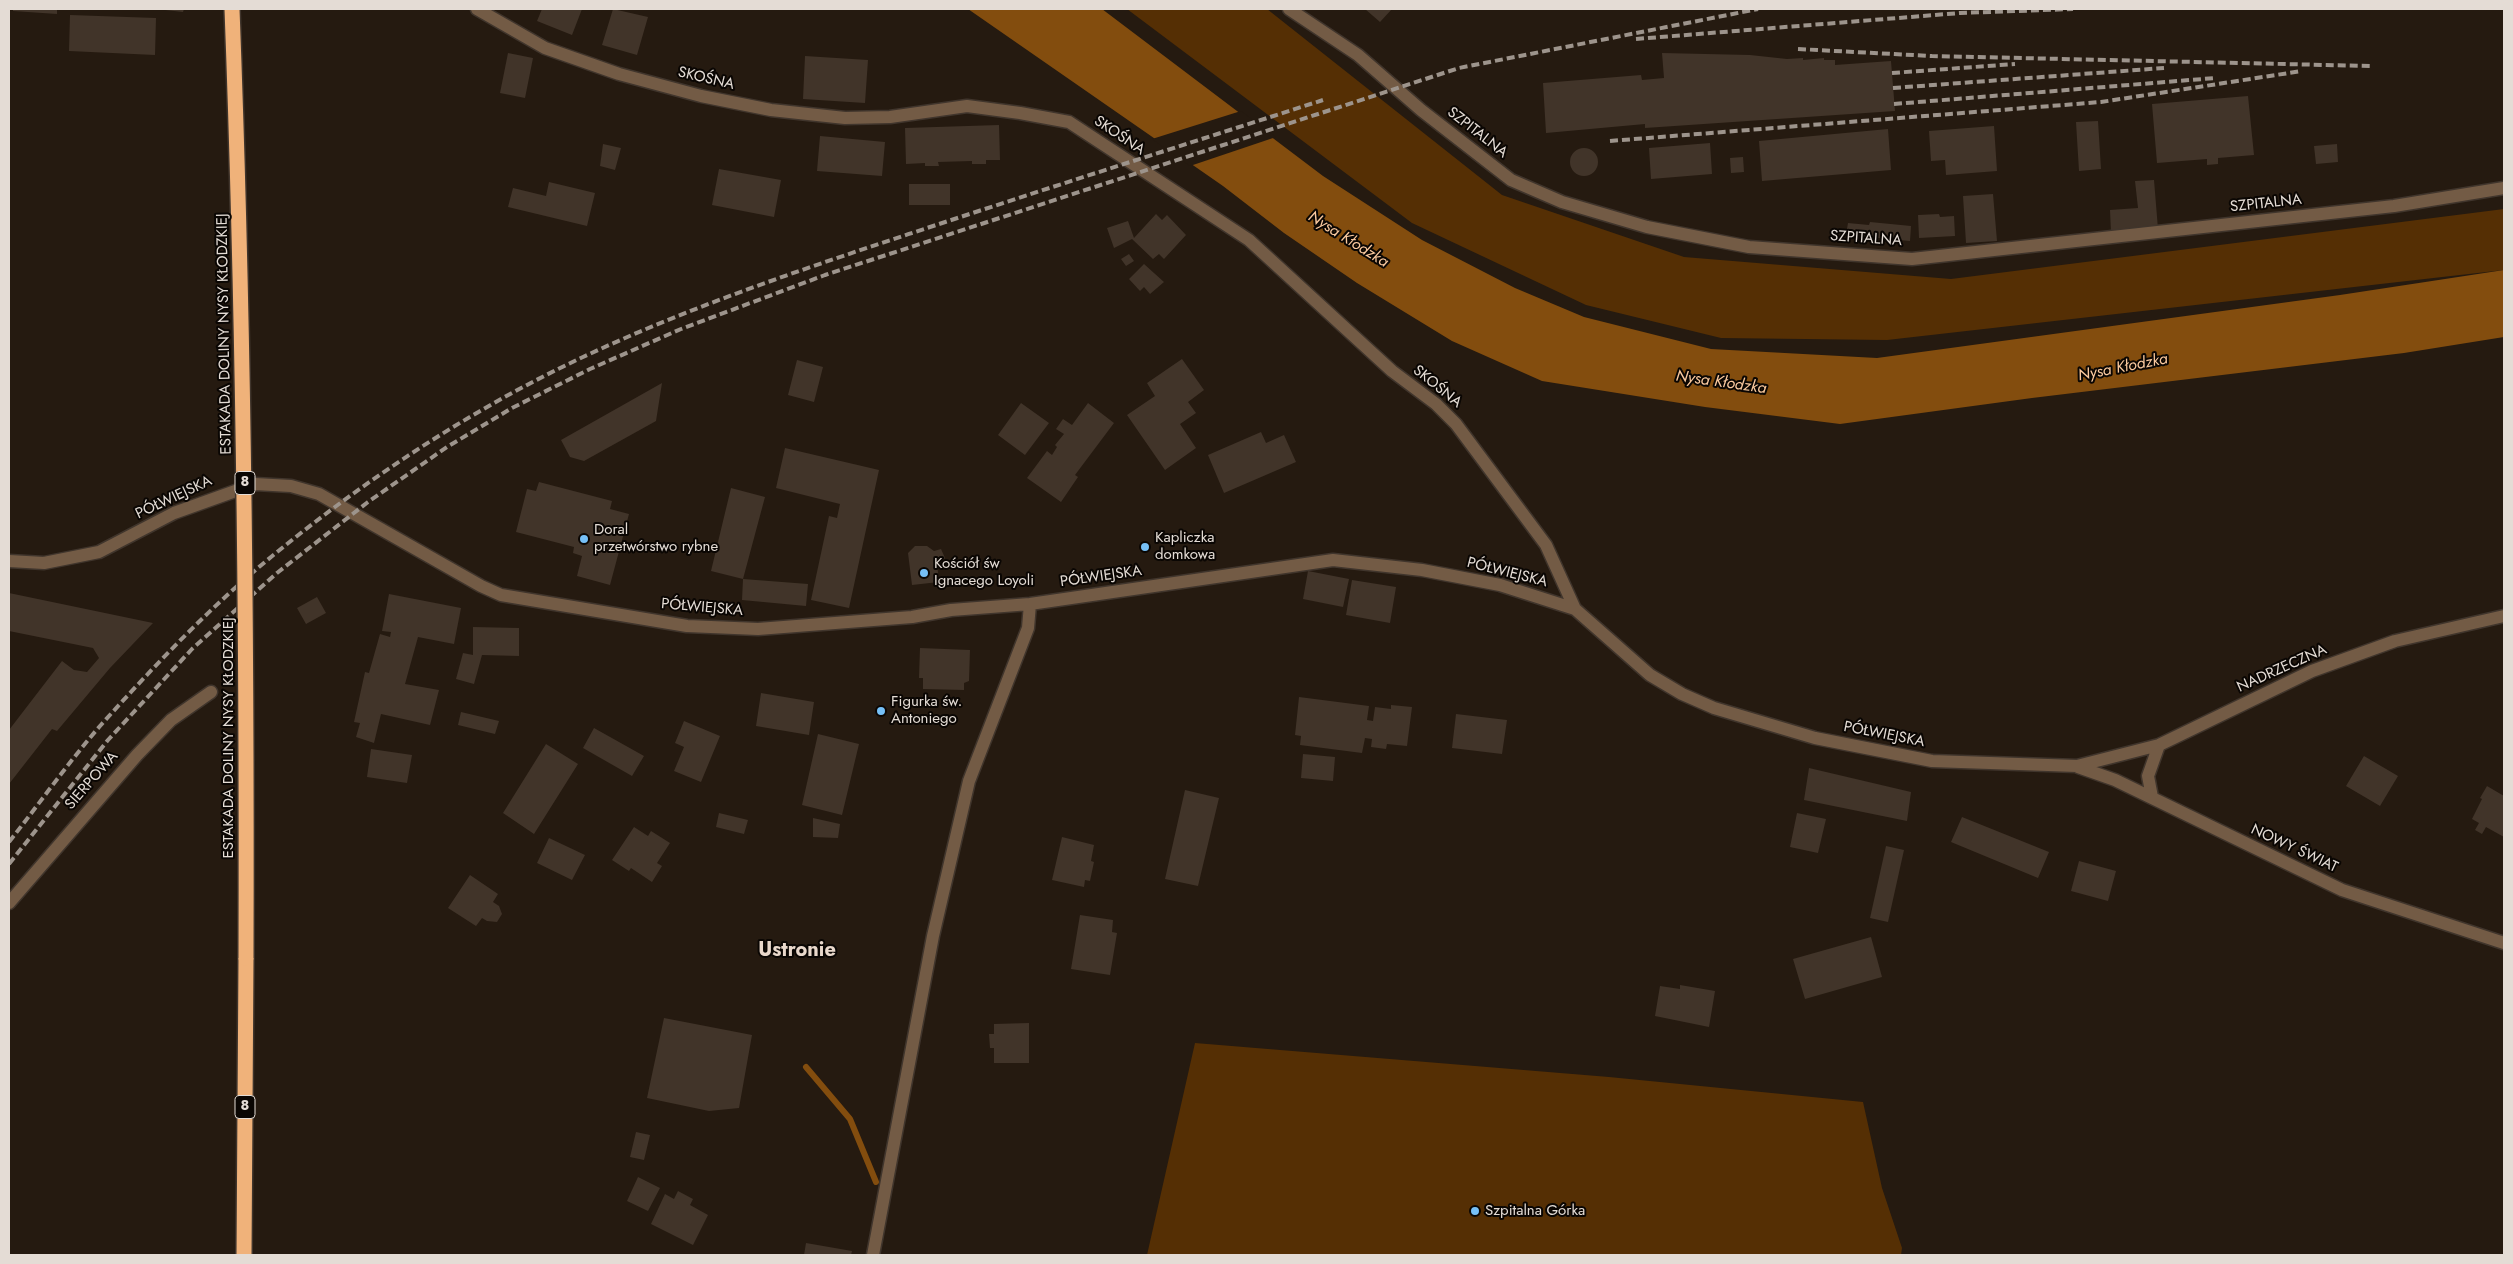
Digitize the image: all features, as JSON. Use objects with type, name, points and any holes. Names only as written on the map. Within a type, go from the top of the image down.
[{"type":"highway","name":"ESTAKADA DOLINY NYSY KŁODZKIEJ","points":[[232,9],[244,383],[247,672],[244,1255]]},
{"type":"street","name":"SKOŚNA","points":[[477,9],[545,48],[619,74],[701,96],[771,110],[845,118],[890,117],[967,106],[1020,112],[1069,122],[1249,240],[1392,372],[1436,404],[1456,424],[1541,538],[1575,608]]},
{"type":"street","name":"SZPITALNA","points":[[1289,9],[1358,55],[1421,110],[1511,180],[1562,202],[1647,226],[1749,247],[1912,259],[2394,206],[2504,188]]},
{"type":"street","name":"PÓŁWIEJSKA","points":[[9,560],[44,564],[99,552],[182,510],[255,484],[270,484],[291,486],[319,494],[448,568],[500,595],[687,626],[758,629],[903,618],[951,610],[1030,604],[1333,560],[1422,570],[1500,585],[1575,608],[1650,675],[1682,694],[1714,708],[1815,738],[1932,761],[2077,766]]},
{"type":"street","points":[[873,1255],[933,936],[969,782],[1028,628],[1030,604]]},
{"type":"street","name":"NADRZECZNA","points":[[2077,766],[2159,745],[2312,671],[2395,641],[2504,616]]},
{"type":"street","name":"SIERPOWA","points":[[9,904],[137,755],[171,720],[211,692]]},
{"type":"street","points":[[2152,797],[2148,776],[2159,745]]},
{"type":"street","name":"NOWY ŚWIAT","points":[[2077,766],[2116,780],[2342,890],[2504,943]]},
{"type":"shaded area","points":[[1127,9],[1267,9],[1502,195],[1684,257],[1951,279],[2504,209],[2504,270],[1887,340],[1721,338],[1586,305],[1412,223]]},
{"type":"shaded area","points":[[1195,1043],[1609,1077],[1863,1102],[1882,1188],[1902,1248],[1901,1255],[1147,1255]]},
{"type":"water","name":"Nysa Kłodzka","points":[[968,9],[1102,9],[1323,176],[1422,240],[1515,288],[1584,317],[1711,349],[1877,358],[2340,295],[2504,270],[2504,337],[2404,353],[2032,398],[1840,424],[1705,407],[1542,381],[1452,341],[1357,283],[1284,233],[1223,186]]},
{"type":"pier","points":[[1241,111],[1276,137],[1190,166],[1152,139]]},
{"type":"building","points":[[13,9],[57,9],[57,14],[13,11]]},
{"type":"building","points":[[156,9],[184,9],[183,12]]},
{"type":"building","points":[[542,9],[582,9],[572,35],[537,21]]},
{"type":"building","points":[[613,9],[648,17],[637,55],[602,45]]},
{"type":"building","points":[[1365,9],[1392,9],[1380,22]]},
{"type":"building","points":[[70,15],[156,18],[155,55],[69,51]]},
{"type":"building","points":[[508,53],[533,58],[525,98],[500,93]]},
{"type":"building","points":[[1662,53],[1750,55],[1787,59],[1803,58],[1803,60],[1824,58],[1824,60],[1835,60],[1835,65],[1891,61],[1895,111],[1645,128],[1645,124],[1546,133],[1543,83],[1641,75],[1642,80],[1664,78]]},
{"type":"building","points":[[805,56],[868,60],[865,103],[803,99]]},
{"type":"building","points":[[2248,96],[2254,155],[2218,158],[2218,164],[2207,165],[2207,159],[2157,163],[2152,104]]},
{"type":"building","points":[[2098,121],[2101,169],[2079,171],[2076,122]]},
{"type":"building","points":[[999,125],[1000,160],[986,160],[986,164],[972,164],[972,161],[938,162],[939,166],[925,166],[925,163],[906,164],[905,128]]},
{"type":"building","points":[[1994,126],[1997,171],[1946,175],[1945,160],[1931,161],[1929,131]]},
{"type":"building","points":[[1888,129],[1891,170],[1762,181],[1759,141]]},
{"type":"building","points":[[820,136],[885,142],[882,176],[817,171]]},
{"type":"building","points":[[1710,143],[1712,174],[1651,179],[1649,148]]},
{"type":"building","points":[[603,144],[621,148],[615,170],[600,166]]},
{"type":"building","points":[[2337,144],[2338,162],[2316,164],[2314,146]]},
{"type":"building","points":[[1584,148],[1594,152],[1598,162],[1594,172],[1584,176],[1574,172],[1570,162],[1574,152]]},
{"type":"building","points":[[1743,157],[1744,172],[1731,173],[1730,158]]},
{"type":"building","points":[[719,169],[781,180],[774,217],[712,205]]},
{"type":"building","points":[[2154,180],[2158,229],[2111,233],[2110,210],[2138,208],[2135,181]]},
{"type":"building","points":[[549,182],[595,193],[587,226],[508,207],[513,188],[546,196]]},
{"type":"building","points":[[909,184],[950,184],[950,205],[909,205]]},
{"type":"building","points":[[1993,194],[1997,241],[1966,243],[1963,196]]},
{"type":"building","points":[[1156,214],[1162,220],[1167,215],[1186,235],[1164,259],[1159,254],[1153,259],[1132,239],[1114,248],[1107,228],[1128,221],[1134,238]]},
{"type":"building","points":[[1939,214],[1940,217],[1954,216],[1955,236],[1919,238],[1918,215]]},
{"type":"building","points":[[1870,222],[1911,226],[1910,241],[1846,235],[1848,223],[1869,225]]},
{"type":"building","points":[[1129,254],[1134,261],[1126,266],[1121,259]]},
{"type":"building","points":[[1144,264],[1164,282],[1150,294],[1144,287],[1140,291],[1129,279]]},
{"type":"building","points":[[1182,359],[1204,390],[1188,402],[1196,413],[1180,424],[1196,448],[1165,470],[1127,415],[1155,396],[1147,383]]},
{"type":"building","points":[[797,360],[823,367],[814,402],[788,395]]},
{"type":"building","points":[[662,383],[656,421],[584,461],[570,457],[561,440]]},
{"type":"building","points":[[1021,403],[1049,423],[1025,455],[998,435]]},
{"type":"building","points":[[1088,403],[1114,423],[1075,475],[1078,477],[1061,502],[1027,478],[1047,451],[1052,455],[1057,447],[1055,445],[1064,434],[1056,429],[1063,419],[1072,425]]},
{"type":"building","points":[[1261,432],[1266,443],[1284,435],[1296,462],[1224,493],[1208,455]]},
{"type":"building","points":[[785,448],[879,470],[849,608],[811,600],[829,516],[837,518],[840,504],[776,488]]},
{"type":"building","name":"Doral przetwórstwo rybne","points":[[539,482],[612,501],[610,509],[629,514],[610,585],[577,576],[582,556],[573,553],[574,547],[516,532],[527,489],[536,491]]},
{"type":"building","points":[[731,488],[765,497],[743,579],[711,571]]},
{"type":"building","name":"Kościół św Ignacego Loyoli","points":[[915,546],[927,546],[934,551],[941,549],[945,558],[942,563],[937,564],[939,582],[912,585],[908,553]]},
{"type":"building","points":[[1308,571],[1349,579],[1343,607],[1303,599]]},
{"type":"building","points":[[743,579],[808,584],[806,606],[742,600]]},
{"type":"building","points":[[1352,580],[1396,587],[1390,623],[1346,615]]},
{"type":"building","points":[[9,593],[153,623],[110,668],[57,731],[52,729],[9,784],[9,730],[62,661],[74,670],[87,672],[99,658],[93,648],[9,631]]},
{"type":"building","points":[[389,594],[461,608],[454,644],[418,637],[405,684],[439,690],[430,725],[381,714],[374,743],[356,737],[360,723],[354,722],[365,672],[369,673],[380,634],[390,637],[391,632],[382,631]]},
{"type":"building","points":[[317,597],[326,613],[306,624],[297,608]]},
{"type":"building","points":[[473,627],[519,628],[519,656],[482,655],[474,684],[456,679],[463,653],[473,655]]},
{"type":"building","points":[[920,648],[970,650],[969,681],[964,683],[964,690],[923,689],[923,678],[919,678]]},
{"type":"building","points":[[761,693],[814,702],[809,735],[756,726]]},
{"type":"building","points":[[1299,697],[1369,706],[1367,720],[1373,721],[1375,707],[1391,709],[1391,705],[1412,707],[1407,746],[1387,744],[1386,749],[1371,747],[1372,739],[1365,738],[1362,753],[1300,745],[1301,736],[1295,735]]},
{"type":"building","points":[[461,712],[499,721],[495,734],[458,725]]},
{"type":"building","points":[[1456,714],[1507,720],[1502,754],[1452,748]]},
{"type":"building","points":[[684,721],[720,736],[701,782],[674,771],[684,747],[675,743]]},
{"type":"building","points":[[594,728],[644,756],[632,776],[583,748]]},
{"type":"building","points":[[818,734],[859,744],[842,815],[802,805]]},
{"type":"building","points":[[546,744],[578,764],[534,834],[503,813]]},
{"type":"building","points":[[371,749],[412,755],[407,783],[367,777]]},
{"type":"building","points":[[1303,754],[1335,757],[1333,781],[1301,778]]},
{"type":"building","points":[[2364,756],[2398,776],[2380,806],[2346,786]]},
{"type":"building","points":[[1809,768],[1911,792],[1907,821],[1804,800]]},
{"type":"building","points":[[2487,786],[2504,796],[2504,837],[2486,827],[2482,834],[2475,830],[2479,823],[2472,819]]},
{"type":"building","points":[[1185,790],[1219,798],[1198,886],[1165,879]]},
{"type":"building","points":[[719,813],[748,820],[744,834],[716,827]]},
{"type":"building","points":[[1797,813],[1826,819],[1818,853],[1790,847]]},
{"type":"building","points":[[1962,817],[2049,852],[2038,878],[1951,842]]},
{"type":"building","points":[[813,818],[840,824],[838,838],[813,837]]},
{"type":"building","points":[[634,827],[648,836],[651,831],[670,843],[657,863],[662,866],[652,882],[631,868],[629,871],[612,860]]},
{"type":"building","points":[[1062,837],[1094,845],[1091,861],[1094,862],[1090,881],[1085,880],[1084,887],[1052,880]]},
{"type":"building","points":[[549,838],[585,855],[572,880],[537,863]]},
{"type":"building","points":[[1886,846],[1904,850],[1888,922],[1870,918]]},
{"type":"building","points":[[2079,861],[2116,871],[2108,901],[2071,891]]},
{"type":"building","points":[[470,875],[498,894],[493,902],[499,906],[502,914],[497,922],[487,921],[482,918],[476,926],[448,908]]},
{"type":"building","points":[[1080,915],[1113,920],[1112,932],[1117,933],[1110,975],[1071,969]]},
{"type":"building","points":[[1871,937],[1882,977],[1805,999],[1793,959]]},
{"type":"building","points":[[1680,985],[1715,991],[1709,1027],[1655,1016],[1660,986],[1680,989]]},
{"type":"building","points":[[664,1018],[752,1035],[739,1108],[709,1111],[647,1098]]},
{"type":"building","points":[[1029,1023],[1029,1063],[994,1063],[994,1048],[990,1048],[989,1034],[994,1034],[994,1024]]},
{"type":"building","points":[[636,1132],[650,1135],[644,1160],[630,1157]]},
{"type":"building","points":[[638,1177],[660,1188],[648,1211],[627,1201]]},
{"type":"building","points":[[678,1191],[693,1199],[690,1205],[708,1215],[693,1245],[651,1224],[665,1194],[674,1199]]},
{"type":"building","points":[[806,1243],[852,1251],[851,1255],[804,1255]]},
{"type":"waterway","points":[[806,1067],[850,1119],[876,1182]]},
{"type":"railway","points":[[9,864],[108,740],[192,649],[277,573],[368,502],[447,447],[512,408],[590,369],[681,329],[825,275],[1459,68],[1758,9]]},
{"type":"railway","points":[[1636,39],[1960,13],[2073,9]]},
{"type":"railway","points":[[1798,49],[1932,56],[2371,66]]},
{"type":"railway","points":[[1892,73],[2015,64]]},
{"type":"railway","points":[[1893,88],[2164,68]]},
{"type":"railway","points":[[1610,141],[2101,102],[2302,71]]},
{"type":"railway","points":[[1894,104],[2215,78]]},
{"type":"railway","points":[[9,842],[100,726],[161,660],[248,576],[307,528],[382,473],[501,399],[542,377],[625,338],[752,288],[974,213],[1323,100]]},
{"type":"place","name":"Doral przetwórstwo rybne","points":[[584,539]]},
{"type":"place","name":"Kapliczka domkowa","points":[[1145,547]]},
{"type":"place","name":"Kościół św Ignacego Loyoli","points":[[924,573]]},
{"type":"place","name":"Figurka św. Antoniego","points":[[881,711]]},
{"type":"place","name":"Szpitalna Górka","points":[[1475,1211]]},
{"type":"district","name":"Ustronie","points":[[797,951]]}]
